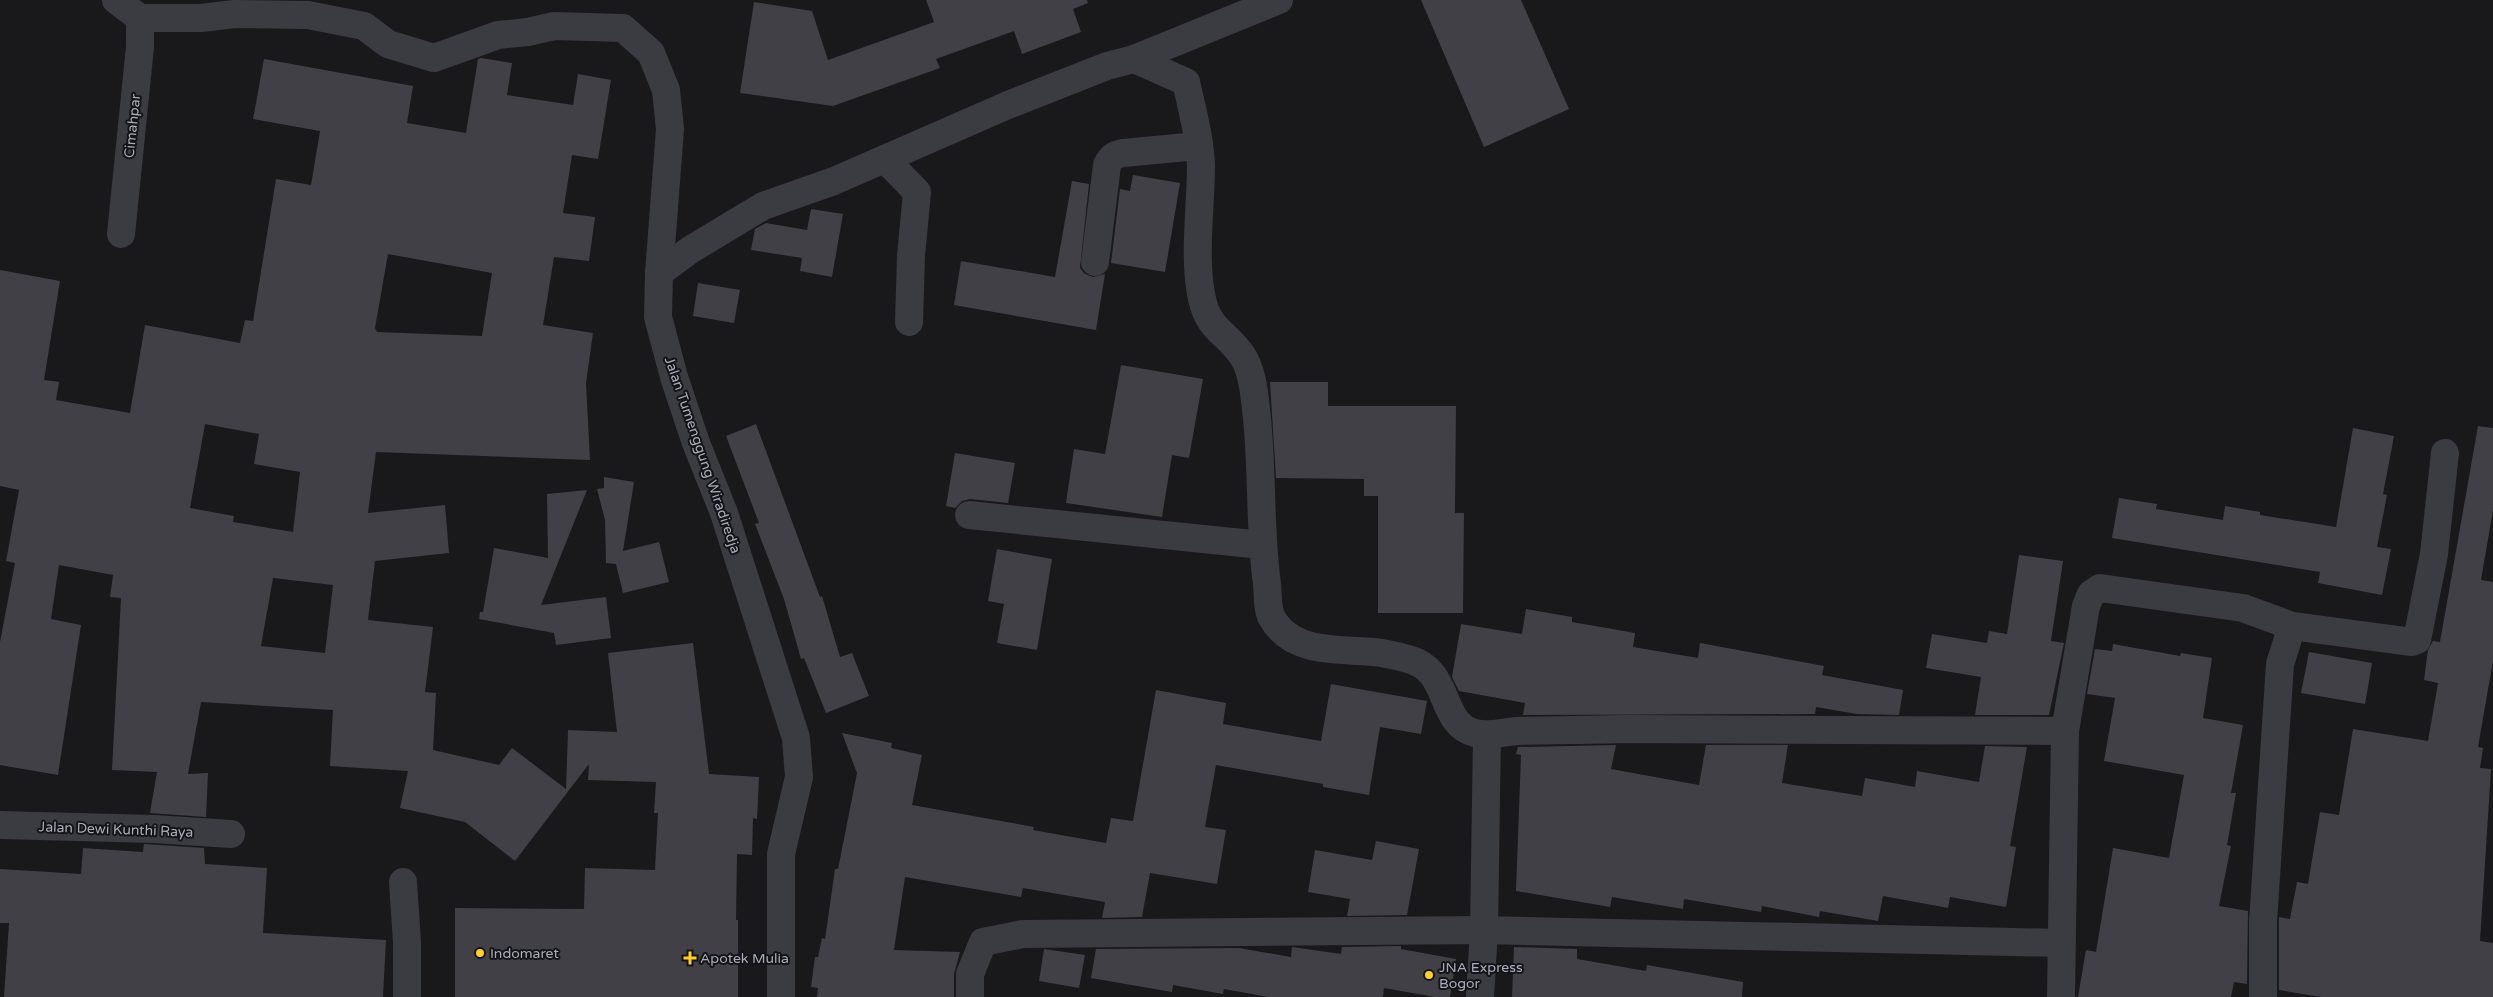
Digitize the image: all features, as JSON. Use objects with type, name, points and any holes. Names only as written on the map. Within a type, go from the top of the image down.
[{"type":"street","points":[[116,0],[140,18]]},
{"type":"street","points":[[659,273],[690,250],[763,206],[886,159],[1008,105],[1107,66],[1134,59],[1279,0]]},
{"type":"street","name":"Jalan Tumenggung Wiradiredja","points":[[140,18],[201,18],[235,14],[308,15],[364,26],[388,44],[434,58],[498,35],[528,32],[554,26],[623,28],[651,53],[666,90],[670,129],[659,273],[658,317],[674,377],[696,443],[724,514],[796,738],[799,777],[782,854],[781,997]]},
{"type":"street","name":"Cimahpar","points":[[121,234],[140,47],[140,18]]},
{"type":"street","points":[[1134,59],[1186,82],[1201,162],[1198,222],[1202,297],[1208,318],[1221,335],[1242,354],[1251,375],[1256,409],[1260,467],[1262,545],[1271,616],[1286,636],[1320,649],[1378,652],[1414,661],[1427,669],[1441,685],[1447,709],[1460,724],[1471,733],[1487,735],[1500,732],[1565,730],[2065,731]]},
{"type":"street","points":[[1095,262],[1107,166],[1110,159],[1115,154],[1198,146]]},
{"type":"street","points":[[886,159],[917,192],[910,256],[909,322]]},
{"type":"street","points":[[2061,997],[2065,731],[2086,606],[2091,594],[2100,588],[2243,608],[2292,626],[2412,642],[2417,640],[2434,554],[2445,453]]},
{"type":"street","points":[[969,515],[1262,545]]},
{"type":"street","points":[[2263,997],[2263,922],[2280,664],[2292,626]]},
{"type":"street","points":[[1480,997],[1484,930],[1487,735]]},
{"type":"street","name":"Jalan Dewi Kunthi Raya","points":[[0,825],[154,829],[231,834]]},
{"type":"street","points":[[403,882],[407,942],[406,997]]},
{"type":"street","points":[[970,997],[970,974],[983,942],[1023,934],[1484,930],[2061,943]]},
{"type":"building","points":[[926,0],[1087,0],[1088,3],[1073,9],[1081,32],[1022,54],[1014,31],[936,59],[940,68],[833,106],[740,93],[754,2],[812,11],[828,60],[934,22]]},
{"type":"building","points":[[1421,0],[1521,0],[1569,109],[1484,147]]},
{"type":"building","points":[[264,59],[413,86],[407,123],[466,133],[478,59],[512,63],[507,95],[573,105],[578,74],[611,80],[598,159],[572,155],[563,213],[595,217],[589,261],[554,257],[543,325],[593,333],[586,383],[590,460],[376,452],[368,513],[445,505],[449,553],[375,561],[368,620],[433,627],[425,692],[436,693],[433,750],[499,765],[512,748],[566,789],[568,730],[617,732],[608,653],[693,643],[709,774],[759,777],[757,819],[753,818],[752,855],[737,854],[738,997],[455,997],[455,908],[584,909],[585,868],[655,870],[658,813],[654,813],[656,782],[588,780],[589,764],[515,861],[465,822],[400,808],[408,771],[330,766],[333,710],[201,702],[188,774],[208,773],[206,817],[150,813],[157,772],[112,770],[121,598],[110,597],[113,575],[59,565],[51,619],[81,625],[58,775],[0,765],[0,642],[15,563],[6,561],[19,490],[0,486],[0,270],[60,281],[44,380],[59,382],[56,400],[130,413],[145,325],[240,343],[245,320],[253,321],[276,179],[311,185],[320,131],[253,119]],"holes":[[[388,254],[492,273],[482,336],[377,332],[375,328]],[[205,424],[259,434],[254,464],[300,472],[293,532],[233,522],[234,516],[190,508]],[[273,578],[333,585],[325,653],[261,646]]]},
{"type":"building","points":[[1133,175],[1180,183],[1165,272],[1111,263],[1120,189],[1130,191]]},
{"type":"building","points":[[1072,181],[1089,184],[1080,268],[1085,274],[1093,277],[1105,274],[1096,330],[954,305],[961,261],[1055,277]]},
{"type":"building","points":[[811,209],[843,214],[832,277],[800,271],[802,258],[751,250],[755,229],[766,223],[807,230]]},
{"type":"building","points":[[698,283],[740,290],[734,323],[693,316]]},
{"type":"building","points":[[1121,365],[1203,379],[1189,458],[1172,455],[1162,517],[1066,503],[1074,449],[1105,454]]},
{"type":"building","points":[[1270,382],[1328,382],[1328,406],[1456,406],[1455,513],[1464,513],[1463,613],[1378,613],[1378,496],[1364,496],[1364,479],[1276,478]]},
{"type":"building","points":[[756,424],[820,597],[822,596],[840,657],[852,653],[869,696],[826,713],[804,658],[801,659],[784,599],[755,524],[759,523],[726,436]]},
{"type":"building","points":[[2478,426],[2493,428],[2493,510],[2481,580],[2493,582],[2493,661],[2478,747],[2483,748],[2480,768],[2491,769],[2480,941],[2493,943],[2493,997],[2321,997],[2279,990],[2279,917],[2290,919],[2297,882],[2308,884],[2320,812],[2339,815],[2353,729],[2428,741],[2438,683],[2424,680],[2428,650],[2433,641],[2440,642]]},
{"type":"building","points":[[2353,428],[2394,436],[2383,494],[2387,495],[2377,547],[2391,549],[2382,595],[2318,583],[2320,572],[2112,538],[2119,498],[2157,504],[2156,509],[2223,520],[2225,506],[2260,512],[2260,515],[2336,527]]},
{"type":"building","points":[[955,453],[1015,463],[1008,503],[970,499],[962,501],[955,508],[946,506]]},
{"type":"building","points":[[604,477],[634,482],[623,551],[659,542],[669,582],[623,593],[616,564],[606,563],[605,520],[597,489],[604,488]]},
{"type":"building","points":[[587,490],[541,605],[606,597],[611,638],[556,645],[554,633],[479,619],[480,612],[483,612],[494,548],[548,558],[547,494]]},
{"type":"building","points":[[997,549],[1052,559],[1037,650],[997,643],[1004,604],[988,601]]},
{"type":"building","points":[[2019,555],[2063,561],[2051,641],[2064,643],[2049,715],[1975,715],[1981,677],[1926,668],[1932,634],[1987,643],[1989,631],[2007,634]]},
{"type":"building","points":[[1526,609],[1572,617],[1572,622],[1635,633],[1633,647],[1698,658],[1700,643],[1824,666],[1822,675],[1903,690],[1899,715],[1857,714],[1816,707],[1815,714],[1523,715],[1525,703],[1459,691],[1452,677],[1461,624],[1522,634]]},
{"type":"building","points":[[2113,644],[2180,656],[2181,653],[2212,658],[2203,718],[2243,725],[2231,793],[2236,793],[2227,845],[2231,846],[2219,906],[2248,911],[2247,984],[2234,982],[2231,997],[2078,997],[2086,950],[2096,952],[2113,848],[2169,858],[2184,775],[2104,761],[2115,698],[2087,694],[2095,649],[2112,651]]},
{"type":"building","points":[[2309,652],[2372,663],[2365,704],[2301,693]]},
{"type":"building","points":[[1331,684],[1427,701],[1421,734],[1380,727],[1369,795],[1323,787],[1323,784],[1216,765],[1205,827],[1226,830],[1217,884],[1150,873],[1142,917],[1102,918],[1105,902],[1023,888],[1021,897],[905,877],[894,950],[960,952],[954,974],[954,997],[817,997],[818,988],[811,987],[815,957],[818,957],[822,938],[825,939],[835,869],[838,869],[857,773],[842,733],[892,743],[891,748],[922,755],[912,805],[1034,827],[1033,830],[1106,843],[1111,818],[1133,821],[1156,690],[1226,703],[1223,724],[1321,741]]},
{"type":"building","points":[[1616,745],[1611,769],[1699,785],[1706,745],[1788,745],[1782,783],[1862,796],[1865,778],[1915,787],[1917,771],[1979,782],[1985,746],[2027,747],[2010,846],[2016,847],[2006,907],[1950,897],[1948,908],[1883,896],[1878,921],[1820,911],[1819,917],[1762,906],[1761,912],[1684,899],[1683,909],[1612,897],[1610,907],[1516,891],[1521,755],[1516,754],[1518,747]]},
{"type":"building","points":[[1376,841],[1419,849],[1407,915],[1347,916],[1350,899],[1308,892],[1315,850],[1372,860]]},
{"type":"building","points":[[144,844],[204,848],[205,864],[267,868],[263,933],[386,940],[383,997],[4,997],[9,923],[0,923],[0,869],[81,874],[83,848],[143,852]]},
{"type":"building","points":[[1401,946],[1401,949],[1456,959],[1450,997],[1435,997],[1384,988],[1383,997],[1268,997],[1224,989],[1223,994],[1173,985],[1172,992],[1091,978],[1096,949],[1239,948],[1291,957],[1292,947],[1341,954],[1342,947]]},
{"type":"building","points":[[1514,947],[1577,949],[1577,959],[1646,971],[1647,965],[1743,982],[1742,997],[1512,997]]},
{"type":"building","points":[[1044,949],[1085,955],[1079,988],[1039,981]]},
{"type":"place","name":"Indomaret","points":[[480,953]]},
{"type":"place","name":"Apotek Mulia","points":[[690,958]]},
{"type":"place","name":"JNA Express Bogor","points":[[1429,975]]}]
